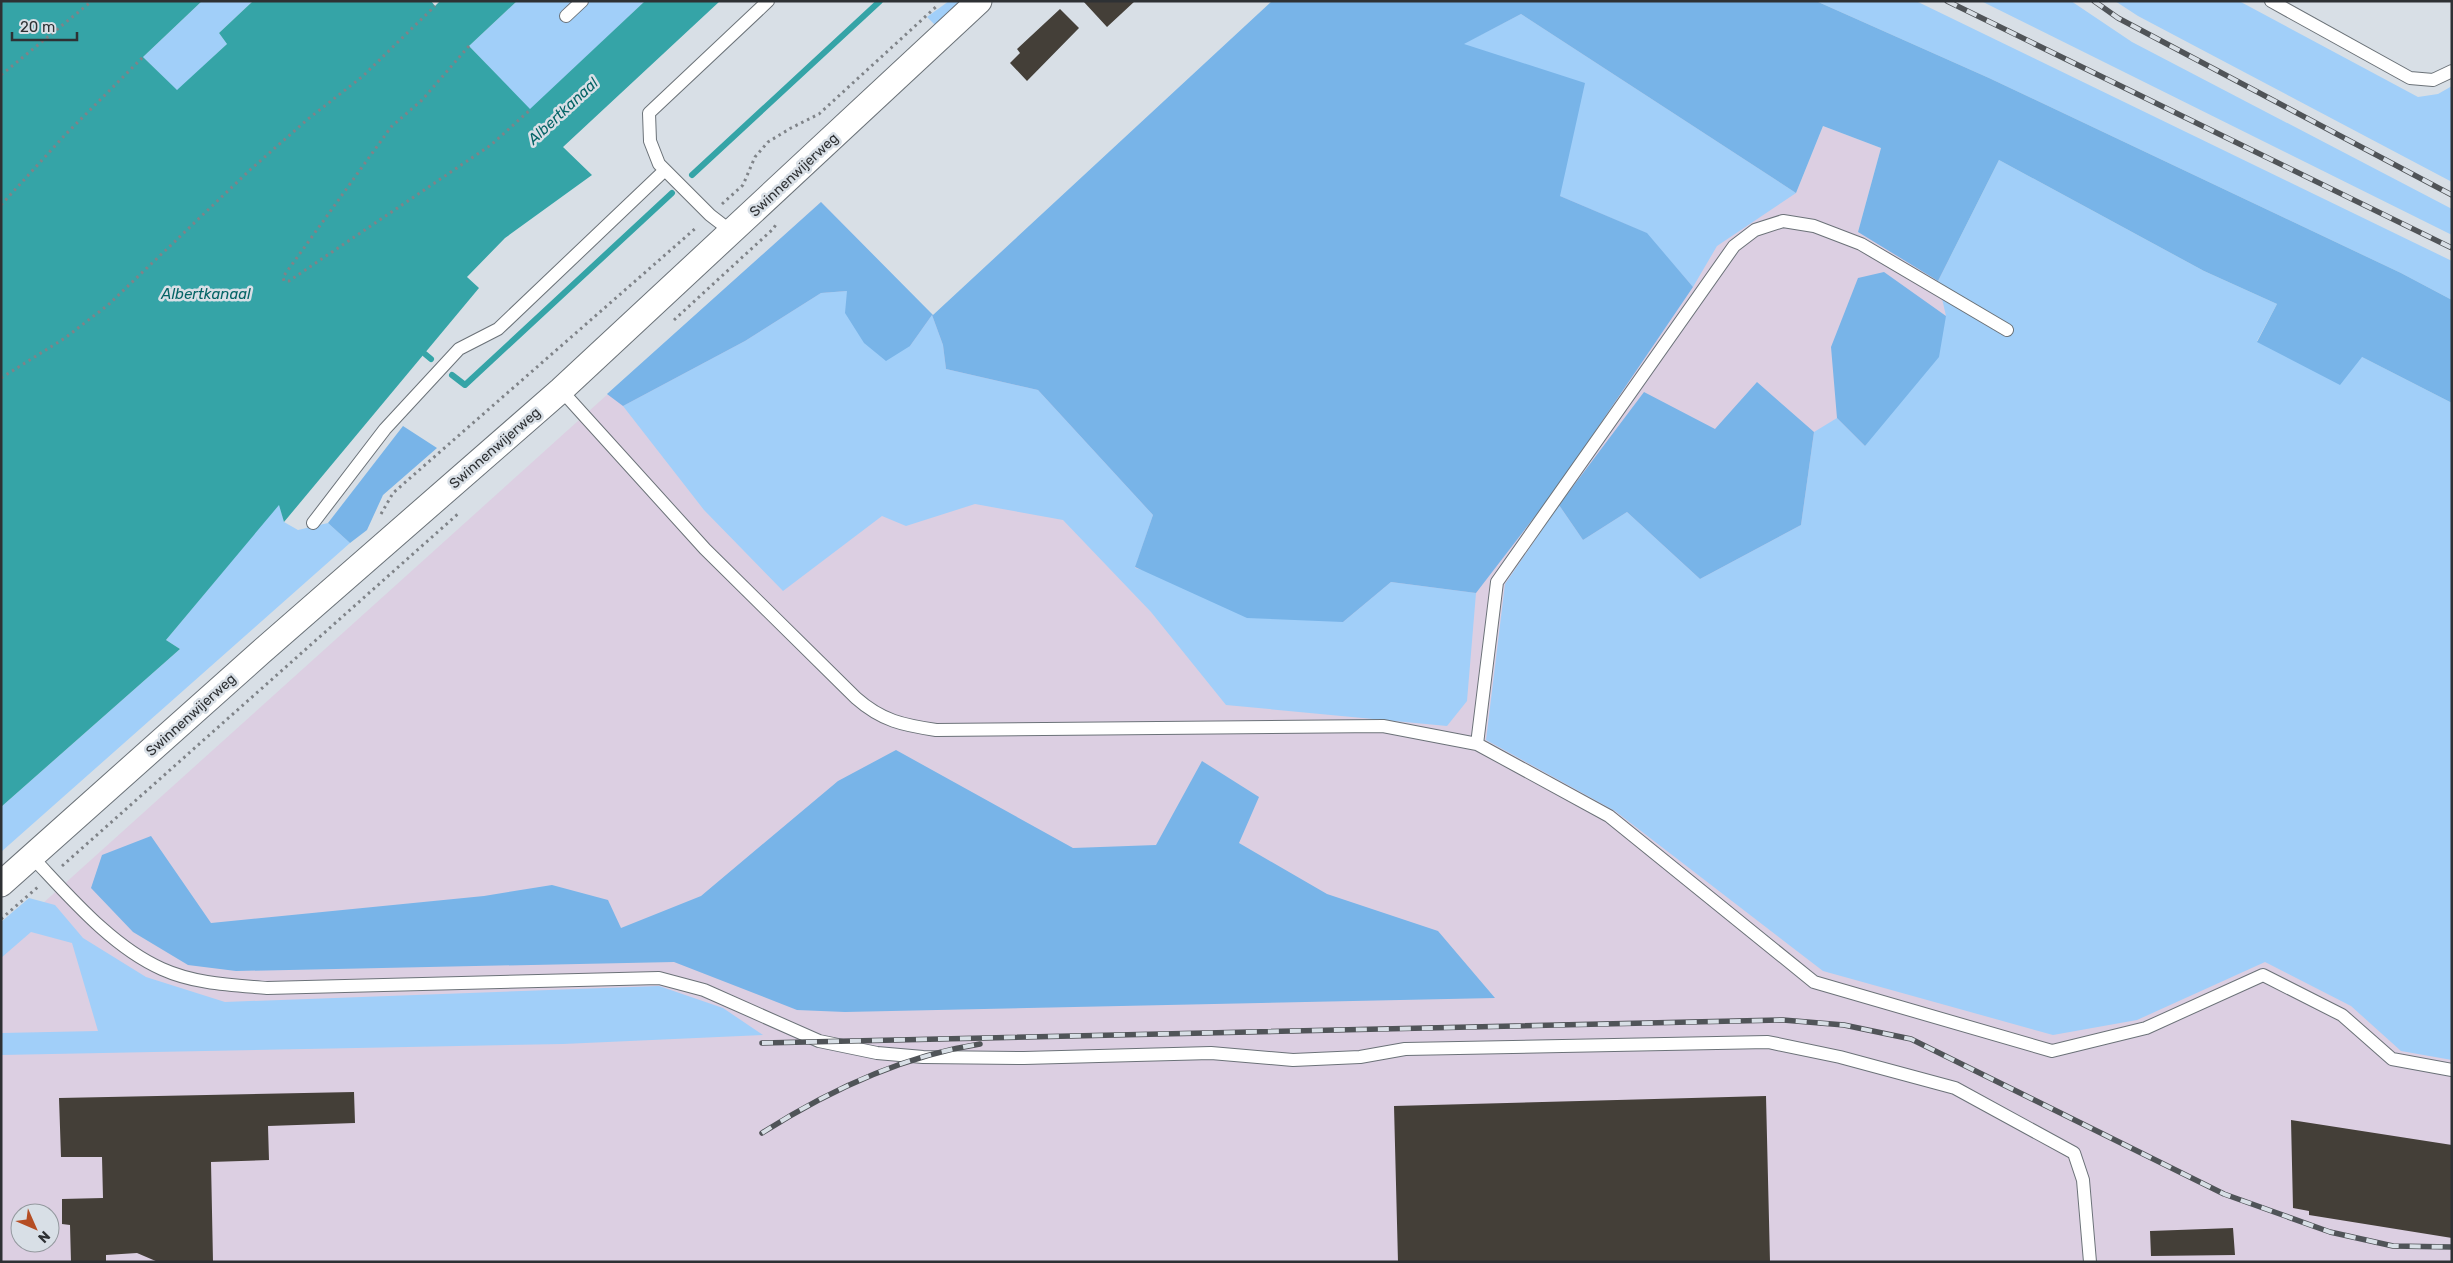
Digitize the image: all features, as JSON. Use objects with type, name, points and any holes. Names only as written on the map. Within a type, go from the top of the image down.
[{"type":"street","name":"Swinnenwijerweg","points":[[1,884],[261,652],[561,390],[979,1]]},
{"type":"lane","points":[[566,16],[582,1]]},
{"type":"lane","points":[[732,232],[710,215],[659,164],[650,141],[649,113],[768,1]]},
{"type":"lane","points":[[2272,1],[2410,78],[2433,80],[2452,71]]},
{"type":"lane","points":[[313,523],[385,429],[459,349],[498,329],[665,170]]},
{"type":"lane","points":[[1477,744],[1497,582],[1734,246],[1755,230],[1783,221],[1814,226],[1861,244],[2006,330]]},
{"type":"lane","points":[[561,390],[705,549],[856,698],[871,711],[898,724],[936,730],[1383,726],[1477,744],[1608,816],[1814,982],[2052,1051],[2146,1028],[2263,975],[2342,1015],[2392,1059],[2452,1070]]},
{"type":"lane","points":[[32,857],[75,904],[120,943],[162,969],[211,984],[267,988],[659,978],[704,990],[819,1042],[877,1053],[923,1057],[1024,1058],[1211,1054],[1293,1060],[1360,1056],[1405,1049],[1768,1042],[1840,1057],[1955,1088],[2074,1153],[2083,1180],[2090,1262]]},
{"type":"path","points":[[1,75],[92,1]]},
{"type":"path","points":[[1,378],[65,338],[108,305],[251,169],[308,119],[363,76],[435,6]]},
{"type":"path","points":[[377,522],[393,493],[743,185],[755,156],[768,142],[819,114],[932,8]]},
{"type":"path","points":[[469,46],[422,100],[391,127],[283,277],[284,281],[289,281],[491,145],[530,110]]},
{"type":"path","points":[[1,205],[65,136],[143,57]]},
{"type":"shaded area","points":[[202,1],[253,1],[219,33],[227,44],[177,91],[143,57]]},
{"type":"shaded area","points":[[517,1],[645,1],[530,110],[469,46]]},
{"type":"shaded area","points":[[949,1],[961,1],[935,25],[927,17]]},
{"type":"shaded area","points":[[1272,1],[1816,1],[1989,78],[2401,273],[2452,300],[2452,403],[2362,357],[2340,385],[2257,342],[2277,304],[2204,271],[1999,160],[1938,281],[1858,232],[1881,148],[1823,126],[1796,193],[1521,14],[1464,44],[1585,83],[1560,196],[1647,233],[1693,287],[1556,489],[1476,593],[1391,582],[1343,622],[1247,618],[1135,567],[1153,515],[1038,390],[946,369],[943,345],[932,315],[910,346],[886,361],[864,343],[845,313],[847,291],[821,293],[745,341],[623,406],[607,394],[821,202],[933,315]]},
{"type":"shaded area","points":[[1816,1],[1916,1],[2452,261],[2452,300],[2401,273],[1989,78]]},
{"type":"shaded area","points":[[1981,1],[2071,1],[2132,42],[2452,209],[2452,235]]},
{"type":"shaded area","points":[[2115,1],[2239,1],[2418,97],[2438,94],[2452,86],[2452,182],[2138,16]]},
{"type":"shaded area","points":[[1521,14],[1796,193],[1823,126],[1881,148],[1858,232],[2452,403],[2452,1262],[1,1262],[1,941],[821,202],[932,315],[1560,196],[1585,83],[1463,44]]},
{"type":"shaded area","points":[[1521,14],[1796,193],[1717,246],[1693,287],[1646,233],[1560,196],[1463,44]]},
{"type":"shaded area","points":[[1999,160],[2204,271],[2277,304],[2257,341],[2362,357],[2452,403],[2452,1060],[2401,1051],[2351,1006],[2265,962],[2137,1020],[2053,1035],[1823,971],[1615,811],[1486,740],[1505,584],[1559,505],[1583,540],[1627,512],[1700,579],[1801,525],[1814,432],[1837,418],[1865,446],[1946,316],[1938,281]]},
{"type":"shaded area","points":[[1884,272],[1946,316],[1939,357],[1865,446],[1837,418],[1831,347],[1858,278]]},
{"type":"shaded area","points":[[847,291],[910,346],[932,315],[943,345],[946,369],[1038,390],[1153,515],[1135,568],[1343,622],[1391,582],[1476,593],[1467,701],[1447,726],[1226,705],[1151,612],[1063,520],[975,504],[906,526],[882,516],[783,591],[704,510],[623,406],[745,341],[821,293]]},
{"type":"shaded area","points":[[1757,382],[1814,432],[1801,525],[1700,579],[1627,512],[1583,540],[1559,505],[1644,392],[1715,429]]},
{"type":"shaded area","points":[[403,426],[437,448],[383,495],[367,530],[350,543],[328,523]]},
{"type":"shaded area","points":[[279,504],[284,522],[298,530],[328,523],[350,543],[1,852],[1,807],[180,649],[166,640]]},
{"type":"shaded area","points":[[896,750],[1073,848],[1156,845],[1202,761],[1259,797],[1239,843],[1327,894],[1438,931],[1495,998],[845,1012],[797,1010],[674,962],[236,971],[188,965],[133,932],[91,888],[102,855],[151,836],[211,923],[484,896],[552,885],[608,900],[621,928],[701,896],[838,781]]},
{"type":"shaded area","points":[[29,898],[55,905],[83,938],[146,977],[225,1002],[659,986],[723,1008],[763,1035],[563,1044],[1,1055],[1,1033],[98,1031],[72,943],[31,932],[1,958],[1,922]]},
{"type":"water","name":"Albertkanaal","points":[[1,1],[202,1],[143,57],[177,90],[227,44],[219,33],[253,1],[431,1],[435,6],[440,1],[517,1],[469,46],[530,109],[645,1],[720,1],[563,147],[592,175],[505,238],[467,277],[479,288],[284,522],[279,505],[166,640],[180,649],[1,807]]},
{"type":"building","points":[[1083,1],[1135,1],[1107,27]]},
{"type":"building","points":[[1060,9],[1079,28],[1027,81],[1010,63],[1020,53],[1017,49]]},
{"type":"building","points":[[354,1092],[355,1123],[268,1126],[269,1160],[211,1162],[213,1262],[158,1262],[137,1253],[106,1255],[106,1262],[71,1262],[70,1225],[62,1224],[62,1199],[103,1198],[102,1157],[61,1157],[59,1098]]},
{"type":"building","points":[[1766,1096],[1770,1262],[1398,1262],[1394,1106]]},
{"type":"building","points":[[2291,1120],[2452,1145],[2452,1238],[2309,1215],[2309,1211],[2293,1208]]},
{"type":"building","points":[[2233,1228],[2235,1255],[2151,1256],[2150,1231]]},
{"type":"waterway","points":[[692,175],[880,1]]},
{"type":"waterway","points":[[452,375],[465,385],[672,193]]},
{"type":"waterway","points":[[425,354],[431,359]]},
{"type":"railway","points":[[1947,1],[2452,248]]},
{"type":"railway","points":[[2094,1],[2118,18],[2452,195]]},
{"type":"railway","points":[[762,1043],[1783,1020],[1844,1025],[1911,1039],[2224,1194],[2330,1232],[2393,1246],[2452,1247]]},
{"type":"railway","points":[[762,1133],[813,1103],[866,1077],[922,1057],[980,1044]]}]
